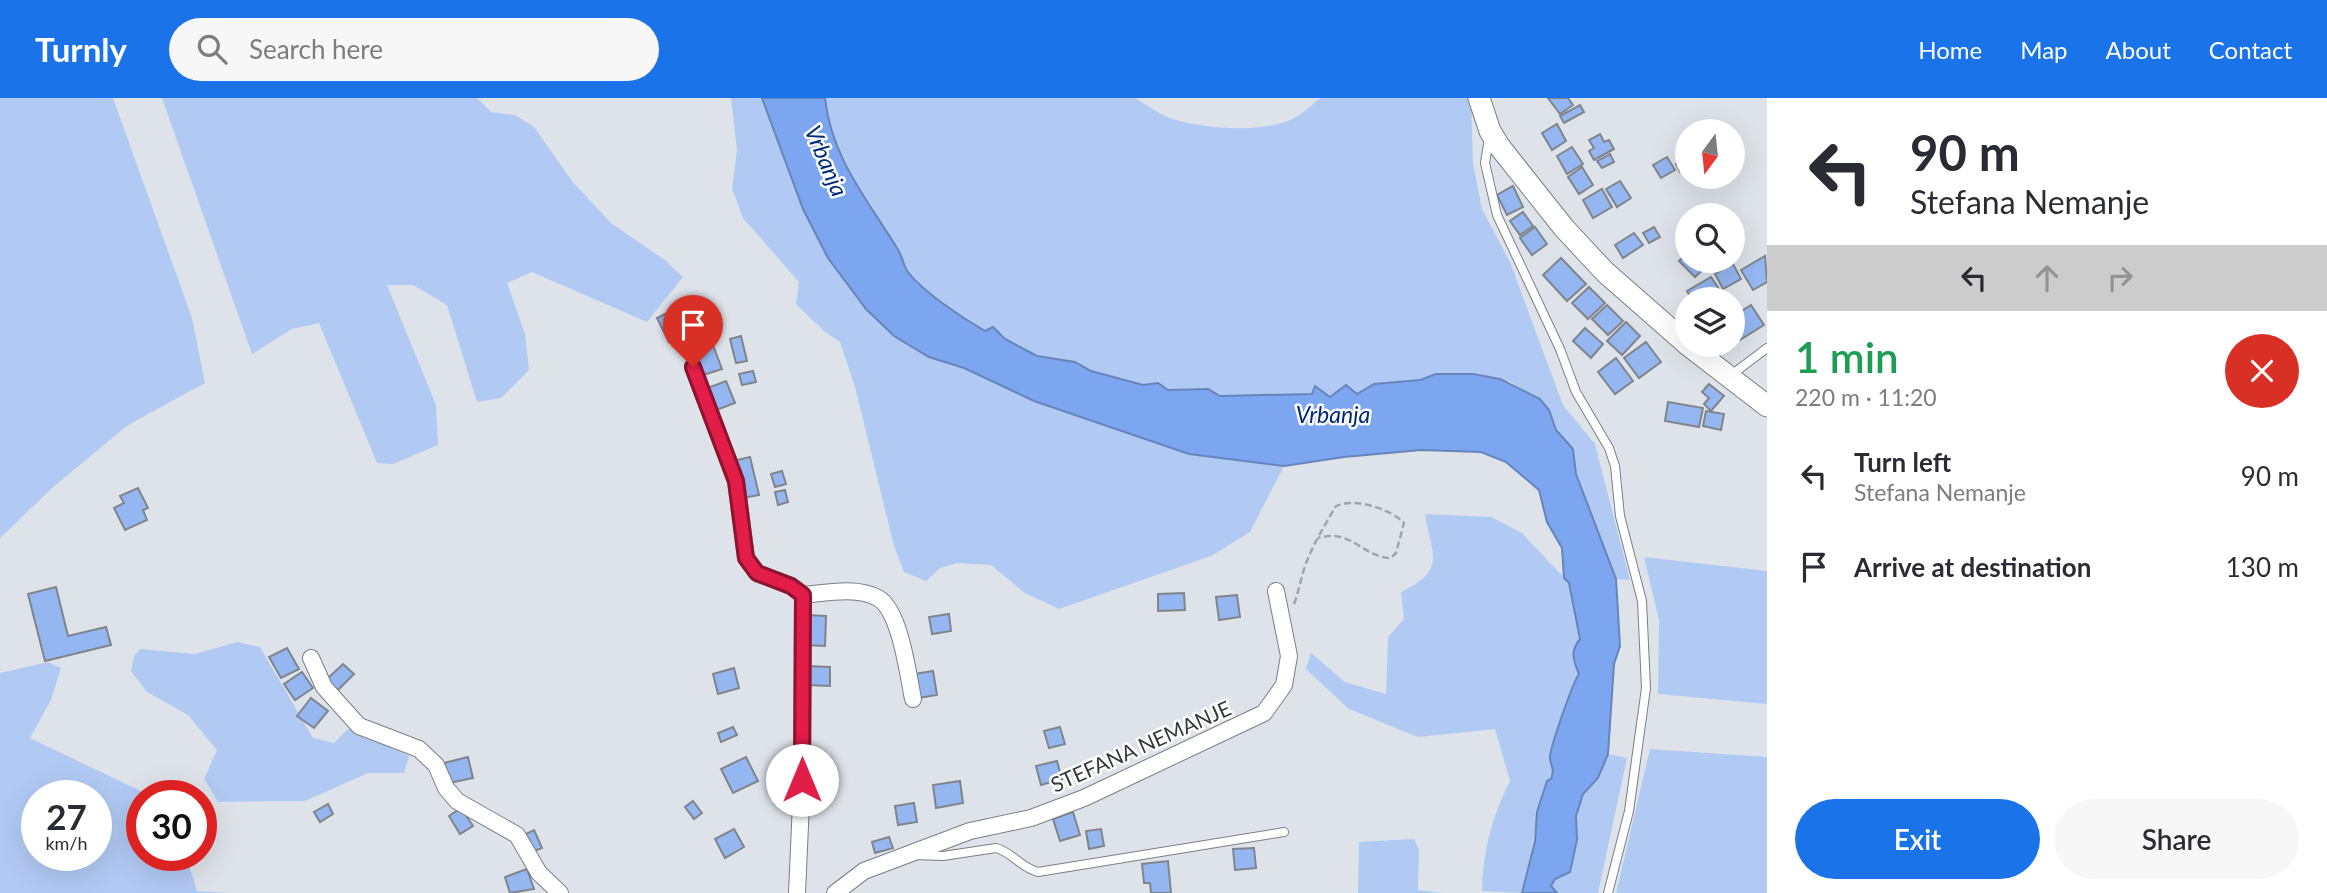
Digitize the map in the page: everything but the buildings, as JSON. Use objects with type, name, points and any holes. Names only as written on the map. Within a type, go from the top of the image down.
[{"type":"street","points":[[1479,98],[1490,131],[1564,228],[1605,272],[1675,333]]},
{"type":"street","points":[[1704,357],[1767,406]]},
{"type":"street","points":[[693,367],[736,481],[746,558],[757,573],[791,586],[803,595],[840,591],[877,597],[888,605],[901,641],[913,699]]},
{"type":"street","name":"STEFANA NEMANJE","points":[[835,893],[864,871],[970,831],[1031,818],[1084,798],[1264,713],[1284,685],[1289,656],[1285,623],[1276,592]]},
{"type":"street","points":[[797,893],[802,780],[803,595]]},
{"type":"street","points":[[311,658],[324,687],[359,726],[419,749],[436,765],[446,788],[457,800],[517,835],[539,873],[560,893]]},
{"type":"lane","points":[[1490,131],[1485,163],[1497,215],[1560,349],[1576,392],[1609,448],[1615,466],[1620,516],[1642,601],[1646,688],[1627,823],[1608,893]]},
{"type":"lane","points":[[1729,377],[1767,348]]},
{"type":"lane","name":"STEFANA NEMANJE","points":[[911,853],[930,857],[996,848],[1003,850],[1024,868],[1038,872],[1284,832]]},
{"type":"path","points":[[1285,623],[1308,558],[1318,538],[1335,507],[1340,503],[1353,502],[1385,512],[1404,523],[1396,553],[1391,558],[1378,555],[1345,537],[1318,538]]},
{"type":"shaded area","points":[[0,98],[113,98],[192,318],[205,383],[128,425],[52,488],[0,538]]},
{"type":"shaded area","points":[[162,98],[477,98],[491,112],[515,115],[534,127],[572,181],[611,223],[666,261],[683,277],[647,322],[532,272],[507,283],[525,334],[529,370],[501,398],[477,402],[447,305],[413,285],[387,285],[436,405],[438,445],[393,464],[377,463],[319,323],[292,329],[252,354]]},
{"type":"shaded area","points":[[731,98],[762,98],[803,209],[828,258],[929,357],[964,368],[1034,401],[1189,454],[1284,466],[1250,532],[1211,556],[1059,609],[1025,593],[991,565],[958,563],[940,568],[926,581],[904,572],[894,546],[855,387],[840,342],[824,331],[796,304],[799,282],[743,218],[732,189],[737,150]]},
{"type":"shaded area","points":[[825,98],[1135,98],[1173,119],[1218,127],[1253,128],[1284,122],[1299,115],[1321,98],[1471,98],[1473,163],[1482,209],[1510,262],[1563,405],[1595,444],[1630,580],[1616,579],[1576,474],[1573,449],[1556,430],[1549,410],[1511,382],[1473,374],[1436,374],[1420,380],[1374,384],[1357,394],[1342,391],[1330,397],[1316,386],[1312,394],[1220,396],[1208,389],[1168,390],[1158,383],[1143,385],[1091,371],[1075,362],[1037,356],[1005,339],[993,327],[985,331],[933,296],[908,272],[899,251],[852,177],[835,139]]},
{"type":"shaded area","points":[[1425,514],[1491,517],[1522,533],[1569,583],[1580,639],[1573,661],[1579,674],[1551,752],[1552,776],[1546,781],[1542,795],[1522,893],[1482,891],[1490,834],[1510,781],[1495,729],[1418,737],[1349,709],[1306,669],[1311,653],[1345,682],[1386,694],[1388,637],[1404,619],[1401,592],[1425,576],[1431,569],[1433,560]]},
{"type":"shaded area","points":[[1644,557],[1767,571],[1767,704],[1658,694],[1659,620]]},
{"type":"shaded area","points":[[237,642],[260,647],[313,738],[334,743],[350,727],[409,756],[404,773],[368,773],[305,801],[218,802],[217,780],[204,779],[217,750],[188,715],[147,692],[131,671],[134,656],[140,649],[195,654]]},
{"type":"shaded area","points":[[48,662],[61,668],[51,700],[30,738],[126,784],[126,871],[191,871],[197,891],[231,893],[0,893],[0,673]]},
{"type":"shaded area","points":[[1650,749],[1767,757],[1767,893],[1616,893]]},
{"type":"shaded area","points":[[1608,754],[1627,758],[1598,893],[1557,893],[1551,886],[1554,879],[1571,865],[1575,855],[1577,819],[1582,796],[1597,780]]},
{"type":"shaded area","points":[[1414,839],[1419,850],[1418,890],[1443,893],[1358,893],[1359,842]]},
{"type":"water","name":"Vrbanja","points":[[762,98],[825,98],[835,139],[852,177],[899,251],[908,272],[933,296],[966,320],[985,331],[993,327],[1005,339],[1037,356],[1075,362],[1091,371],[1143,385],[1158,383],[1168,390],[1208,389],[1220,396],[1312,394],[1315,386],[1330,397],[1346,385],[1357,394],[1374,384],[1420,380],[1436,374],[1473,374],[1500,379],[1540,399],[1549,410],[1556,430],[1573,449],[1576,474],[1616,579],[1620,646],[1614,664],[1608,754],[1598,778],[1583,794],[1576,816],[1577,840],[1570,872],[1555,879],[1551,886],[1557,893],[1522,893],[1535,841],[1537,812],[1547,781],[1552,776],[1551,752],[1579,674],[1574,656],[1580,639],[1569,583],[1564,578],[1562,548],[1547,522],[1539,490],[1506,462],[1481,452],[1421,450],[1284,466],[1189,454],[1034,401],[964,368],[929,357],[894,336],[866,309],[828,258],[803,209]]},
{"type":"route","points":[[693,367],[718,426],[736,481],[746,558],[757,573],[791,586],[803,595],[802,780]]}]
